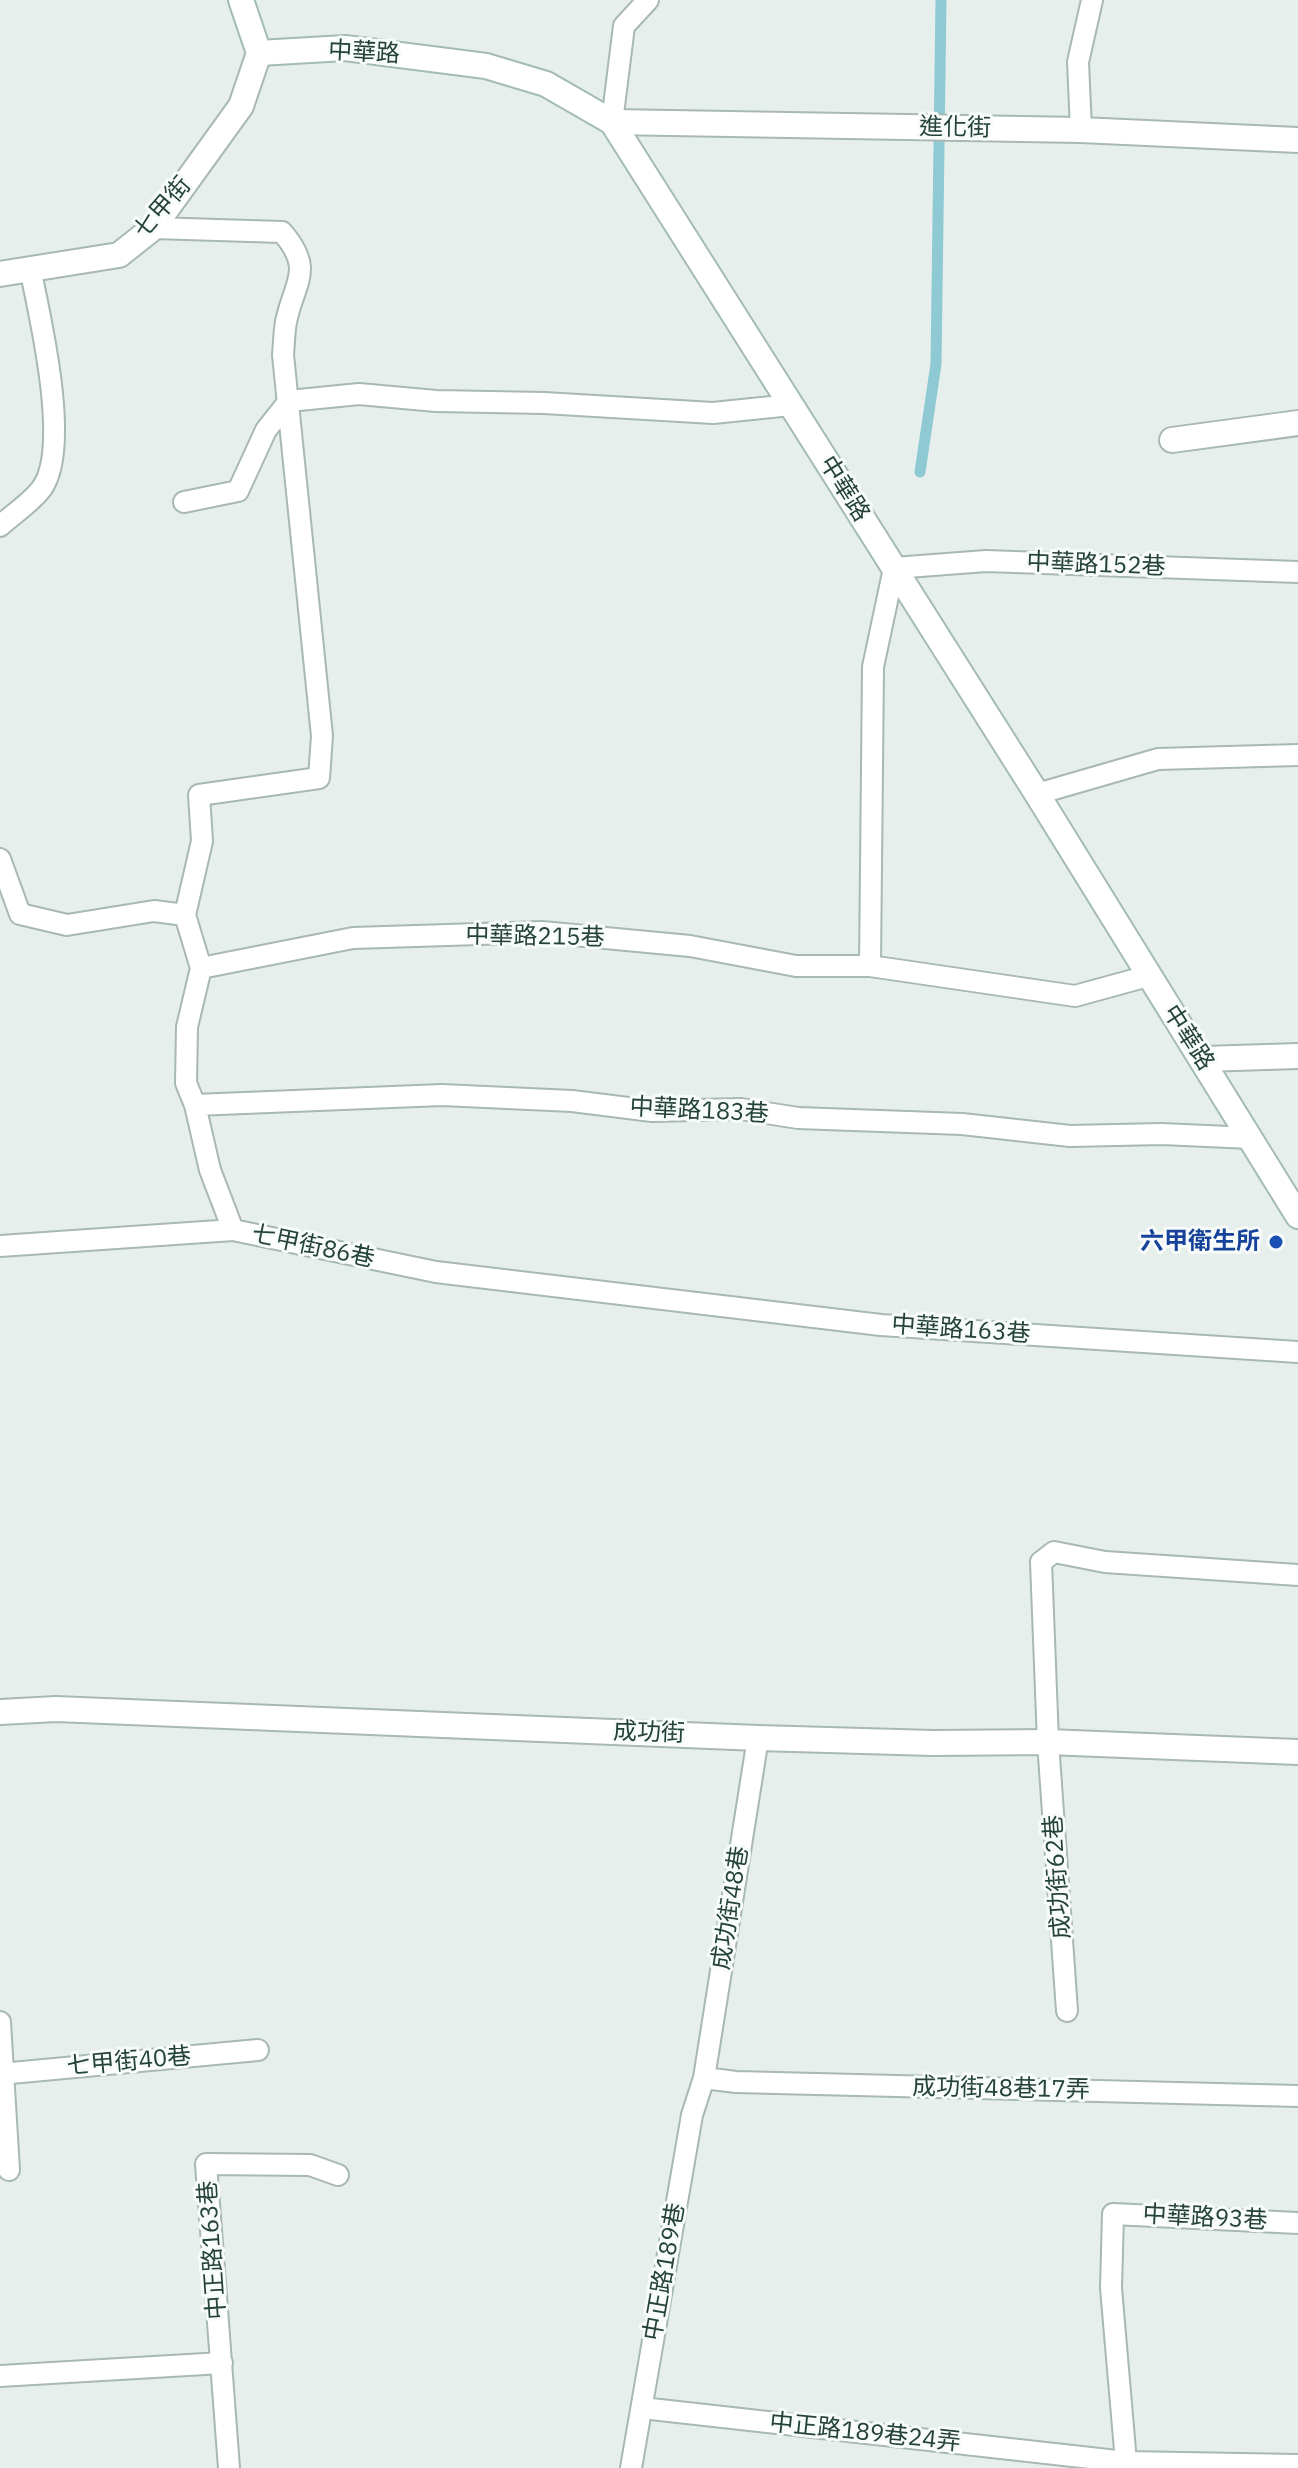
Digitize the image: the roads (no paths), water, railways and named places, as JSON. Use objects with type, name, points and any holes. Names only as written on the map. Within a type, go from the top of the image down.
[{"type":"street","points":[[241,0],[259,53]]},
{"type":"street","name":"中華路","points":[[259,53],[345,48],[486,66],[546,84],[612,122],[1037,794],[1298,1216]]},
{"type":"street","name":"七甲街","points":[[0,274],[119,255],[153,228],[241,106],[259,53]]},
{"type":"street","name":"進化街","points":[[612,122],[1081,130],[1298,140]]},
{"type":"street","points":[[1172,440],[1298,423]]},
{"type":"street","points":[[1203,1059],[1298,1056]]},
{"type":"street","name":"成功街","points":[[0,1712],[56,1709],[758,1738],[933,1743],[1048,1742],[1298,1752]]},
{"type":"lane","points":[[612,122],[624,26],[648,0]]},
{"type":"lane","points":[[1081,130],[1078,62],[1092,0]]},
{"type":"lane","points":[[153,228],[282,232],[297,250],[302,280],[286,321],[283,355],[322,736],[319,778],[199,795],[202,841],[185,915],[201,968],[187,1027],[186,1083],[195,1105],[210,1170],[233,1230]]},
{"type":"lane","points":[[0,526],[42,488],[53,462],[49,363],[30,268]]},
{"type":"lane","points":[[184,502],[238,491],[266,430],[289,401],[359,394],[436,401],[544,403],[713,413],[791,405]]},
{"type":"lane","name":"中華路152巷","points":[[894,568],[986,561],[1298,572]]},
{"type":"lane","points":[[870,966],[873,667],[894,568]]},
{"type":"lane","points":[[1037,794],[1158,759],[1298,755]]},
{"type":"lane","points":[[0,859],[20,914],[67,925],[154,911],[185,915]]},
{"type":"lane","name":"中華路215巷","points":[[201,968],[353,938],[542,932],[690,946],[796,966],[870,966],[1075,996],[1148,976]]},
{"type":"lane","name":"中華路183巷","points":[[195,1105],[442,1095],[572,1101],[652,1111],[741,1109],[798,1118],[962,1124],[1070,1136],[1162,1134],[1251,1138]]},
{"type":"lane","name":"七甲街86巷","points":[[0,1246],[233,1230],[436,1272],[625,1293]]},
{"type":"lane","name":"中華路163巷","points":[[625,1293],[881,1325],[1298,1352]]},
{"type":"lane","name":"成功街62巷","points":[[1067,2011],[1048,1742],[1041,1562],[1054,1552],[1105,1562],[1298,1575]]},
{"type":"lane","name":"成功街48巷","points":[[704,2078],[758,1738]]},
{"type":"lane","points":[[0,2022],[9,2170]]},
{"type":"lane","name":"七甲街40巷","points":[[2,2074],[258,2050]]},
{"type":"lane","name":"成功街48巷17弄","points":[[704,2078],[736,2082],[1298,2096]]},
{"type":"lane","name":"中正路189巷","points":[[631,2468],[692,2115],[704,2078]]},
{"type":"lane","name":"中正路163巷","points":[[229,2468],[206,2164],[310,2165],[338,2175]]},
{"type":"lane","name":"中華路93巷","points":[[1126,2462],[1111,2288],[1113,2214],[1298,2223]]},
{"type":"lane","points":[[0,2376],[222,2363]]},
{"type":"lane","name":"中正路189巷24弄","points":[[642,2408],[1126,2462],[1298,2465]]},
{"type":"waterway","points":[[920,472],[936,364],[941,0]]},
{"type":"place","name":"六甲衛生所","points":[[1276,1242]]}]
